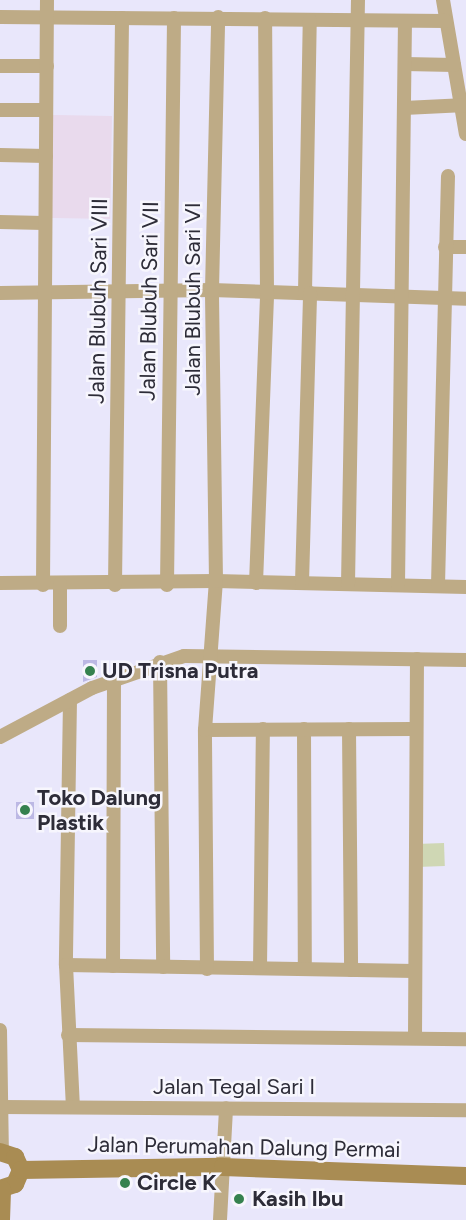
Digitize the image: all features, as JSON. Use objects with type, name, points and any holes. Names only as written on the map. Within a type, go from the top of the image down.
[{"type":"street","points":[[43,585],[47,0]]},
{"type":"street","points":[[348,584],[355,293],[358,0]]},
{"type":"street","points":[[443,0],[463,106],[466,135]]},
{"type":"street","points":[[0,17],[218,17],[446,21]]},
{"type":"street","name":"Jalan Blubuh Sari VI","points":[[207,969],[205,730],[216,581],[212,290],[218,17]]},
{"type":"street","name":"Jalan Blubuh Sari VIII","points":[[115,585],[122,18]]},
{"type":"street","name":"Jalan Blubuh Sari VII","points":[[167,585],[174,18]]},
{"type":"street","points":[[256,583],[267,293],[265,18]]},
{"type":"street","points":[[302,583],[308,293],[310,20]]},
{"type":"street","points":[[398,585],[405,21]]},
{"type":"street","points":[[405,64],[454,65]]},
{"type":"street","points":[[0,66],[47,66]]},
{"type":"street","points":[[404,108],[463,106]]},
{"type":"street","points":[[0,110],[46,110]]},
{"type":"street","points":[[0,155],[46,156]]},
{"type":"street","points":[[438,585],[447,296],[445,247],[448,176]]},
{"type":"street","points":[[0,222],[44,223]]},
{"type":"street","points":[[445,247],[466,248]]},
{"type":"street","points":[[0,293],[212,290],[267,293],[402,293],[466,298]]},
{"type":"street","points":[[0,583],[167,585],[216,581],[466,587]]},
{"type":"street","points":[[60,584],[60,626]]},
{"type":"street","points":[[0,737],[70,700],[160,662],[212,656],[466,660]]},
{"type":"street","points":[[415,1038],[414,729],[417,659]]},
{"type":"street","points":[[160,662],[163,966]]},
{"type":"street","points":[[112,966],[114,680]]},
{"type":"street","points":[[70,700],[66,965],[73,1107]]},
{"type":"street","points":[[260,968],[263,729]]},
{"type":"street","points":[[304,729],[305,969]]},
{"type":"street","points":[[349,729],[351,970]]},
{"type":"street","points":[[205,730],[414,729]]},
{"type":"street","points":[[66,965],[415,971]]},
{"type":"street","points":[[0,1030],[1,1151],[15,1157],[21,1170],[15,1184],[1,1189],[1,1220]]},
{"type":"street","points":[[68,1035],[466,1039]]},
{"type":"street","name":"Jalan Tegal Sari I","points":[[2,1107],[466,1110]]},
{"type":"street","points":[[220,1220],[226,1108]]},
{"type":"street","name":"Jalan Perumahan Dalung Permai","points":[[21,1170],[224,1167],[466,1176]]},
{"type":"shaded area","points":[[43,115],[112,116],[110,219],[41,218]]},
{"type":"green space","points":[[444,843],[445,866],[410,867],[409,844]]},
{"type":"building","name":"UD Trisna Putra","points":[[83,660],[97,660],[97,677],[83,682]]},
{"type":"building","name":"Toko Dalung Plastik","points":[[16,802],[34,802],[34,819],[16,819]]},
{"type":"place","name":"UD Trisna Putra","points":[[90,671]]},
{"type":"place","name":"Toko Dalung Plastik","points":[[25,810]]},
{"type":"place","name":"Circle K","points":[[125,1183]]},
{"type":"place","name":"Kasih Ibu","points":[[239,1199]]}]
